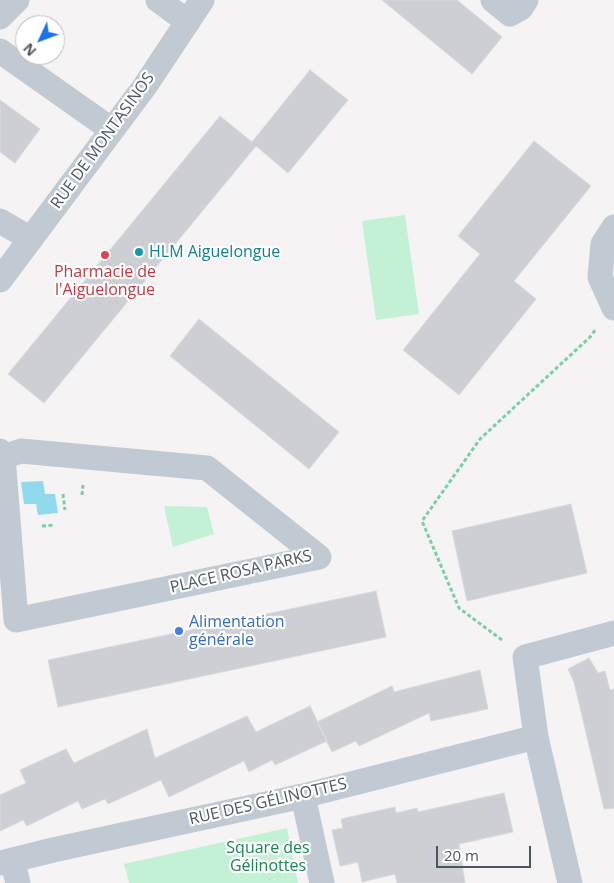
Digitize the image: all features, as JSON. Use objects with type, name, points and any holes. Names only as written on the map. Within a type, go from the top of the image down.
[{"type":"street","points":[[0,17],[17,0]]},
{"type":"street","points":[[158,0],[188,22]]},
{"type":"street","name":"RUE DE MONTASINOS","points":[[0,280],[145,86],[202,0]]},
{"type":"street","points":[[493,0],[510,14],[521,8],[526,0]]},
{"type":"street","points":[[0,52],[112,130]]},
{"type":"street","points":[[0,221],[31,239]]},
{"type":"street","points":[[613,307],[600,277],[603,244],[614,228]]},
{"type":"street","name":"PLACE ROSA PARKS","points":[[21,451],[207,468],[319,557],[16,620],[1,454],[21,451]]},
{"type":"street","points":[[570,883],[536,737],[524,657],[614,633]]},
{"type":"street","name":"RUE DES GÉLINOTTES","points":[[10,869],[53,850],[303,796],[536,737]]},
{"type":"street","points":[[303,796],[322,883]]},
{"type":"path","points":[[524,657],[460,608],[422,521],[480,439],[590,337],[613,307]]},
{"type":"path","points":[[63,494],[65,510]]},
{"type":"path","points":[[42,526],[54,525]]},
{"type":"green space","points":[[405,215],[419,314],[376,320],[362,221]]},
{"type":"green space","points":[[164,506],[207,507],[214,534],[173,547]]},
{"type":"green space","name":"Square des Gélinottes","points":[[287,828],[298,883],[129,883],[124,864]]},
{"type":"water","points":[[43,481],[45,494],[55,494],[58,513],[38,515],[36,504],[24,504],[21,482]]},
{"type":"building","points":[[382,0],[457,0],[502,37],[472,74]]},
{"type":"building","name":"HLM Aiguelongue","points":[[310,70],[348,100],[288,173],[256,146],[44,403],[8,374],[220,116],[252,142]]},
{"type":"building","points":[[0,100],[40,129],[15,163],[0,152]]},
{"type":"building","points":[[534,141],[591,186],[514,281],[536,299],[459,395],[403,350],[480,254],[458,236]]},
{"type":"building","points":[[199,319],[339,432],[309,469],[170,356]]},
{"type":"building","points":[[571,504],[587,573],[467,601],[452,531]]},
{"type":"building","points":[[376,591],[386,637],[58,707],[48,660]]},
{"type":"building","points":[[589,658],[598,673],[605,671],[610,690],[614,689],[614,808],[604,809],[574,682],[568,669]]},
{"type":"building","points":[[480,670],[488,709],[431,721],[429,713],[359,746],[356,741],[332,752],[317,722],[392,686],[394,692]]},
{"type":"building","points":[[310,706],[327,741],[275,765],[272,760],[249,772],[244,761],[169,797],[161,780],[108,804],[105,799],[82,809],[78,801],[27,826],[23,820],[0,831],[0,795],[26,783],[20,770],[66,749],[74,763],[147,729],[155,758],[247,716],[256,732]]},
{"type":"building","points":[[504,793],[513,832],[459,844],[465,883],[397,883],[395,874],[362,882],[358,862],[340,866],[332,830],[343,828],[341,819],[395,807],[396,813],[417,808],[418,812]]},
{"type":"place","name":"HLM Aiguelongue","points":[[139,252]]},
{"type":"place","name":"Pharmacie de l'Aiguelongue","points":[[105,255]]},
{"type":"place","name":"Alimentation générale","points":[[179,631]]}]
